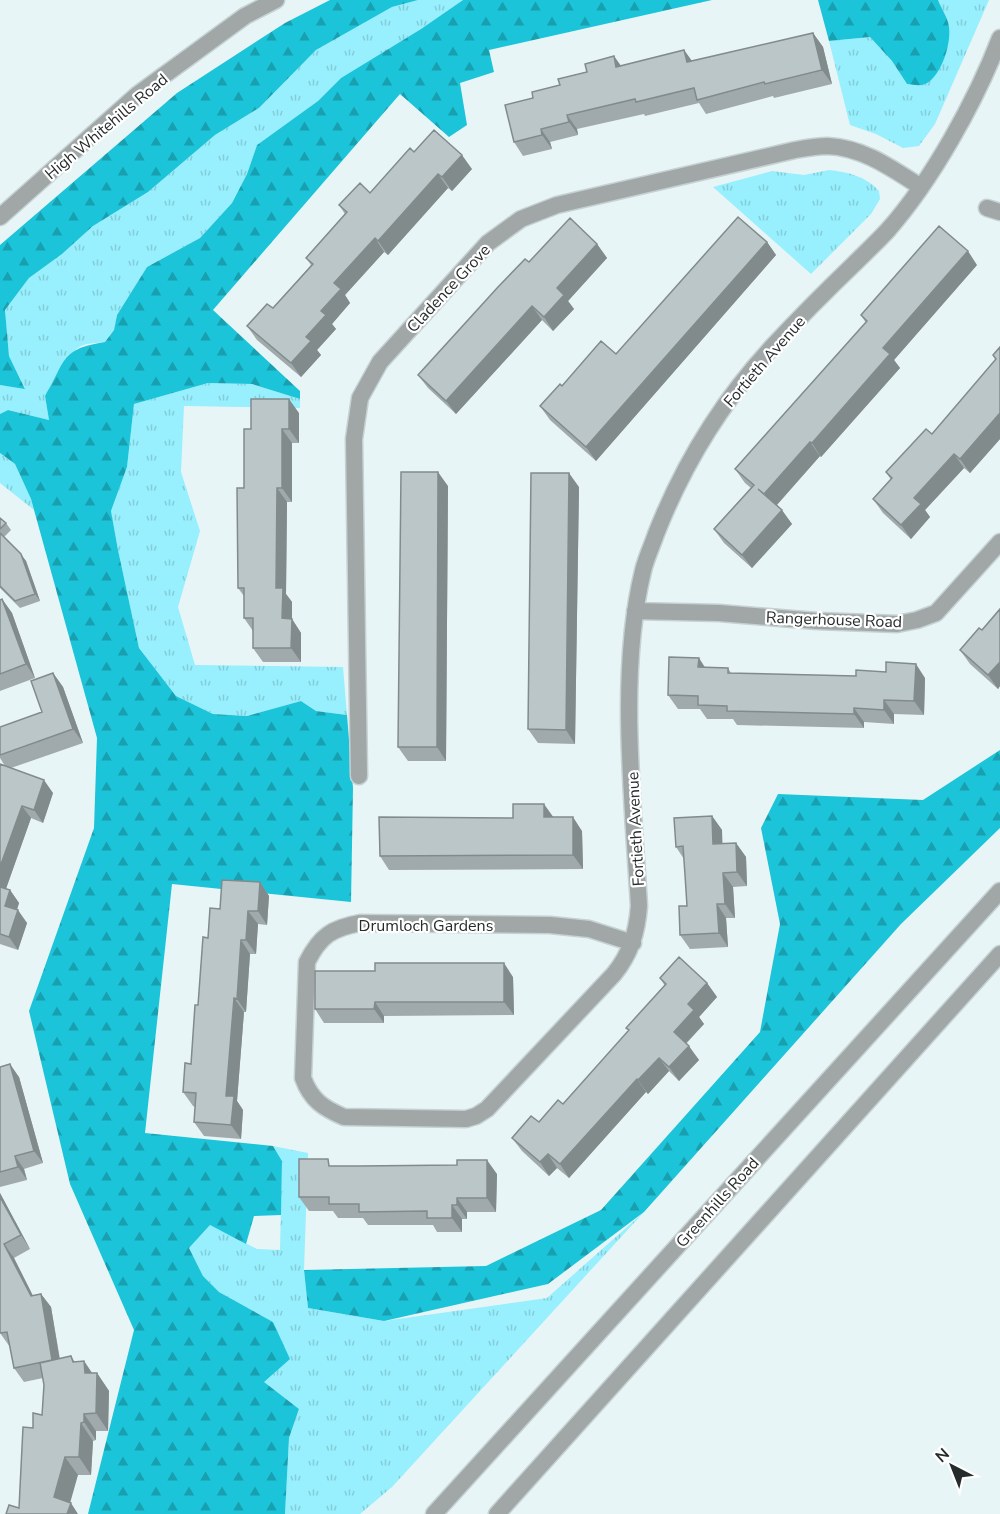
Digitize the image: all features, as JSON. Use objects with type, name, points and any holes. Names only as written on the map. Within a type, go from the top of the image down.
[{"type":"street","name":"High Whitehills Road","points":[[0,217],[137,95],[245,16],[276,0]]},
{"type":"street","name":"Fortieth Avenue","points":[[633,943],[638,926],[639,906],[630,740],[630,667],[635,611],[643,568],[666,509],[694,454],[731,397],[772,346],[888,230],[921,187],[959,125],[992,60],[1000,38]]},
{"type":"street","name":"Cladence Grove","points":[[359,776],[354,439],[360,398],[380,362],[488,243],[521,219],[557,206],[632,186],[795,150],[826,146],[851,149],[873,157],[921,187]]},
{"type":"street","name":"Rangerhouse Road","points":[[635,611],[719,613],[817,621],[897,624],[936,613],[1000,542]]},
{"type":"street","name":"Greenhills Road","points":[[435,1514],[1000,891]]},
{"type":"street","name":"Drumloch Gardens","points":[[360,923],[550,926],[589,929],[633,943],[626,959],[614,974],[487,1108],[476,1116],[466,1119],[344,1116],[327,1110],[313,1099],[307,1089],[303,1078],[308,962],[315,948],[325,937],[340,927],[360,923]]},
{"type":"street","points":[[497,1514],[1000,954]]},
{"type":"green space","points":[[330,0],[418,0],[392,7],[316,50],[259,108],[215,135],[148,192],[93,226],[62,254],[29,278],[5,310],[9,356],[25,389],[0,385],[0,245],[177,93],[285,23]]},
{"type":"green space","points":[[418,0],[463,0],[421,29],[341,78],[318,101],[257,145],[247,174],[232,203],[200,238],[147,267],[117,315],[114,330],[105,342],[81,346],[69,356],[45,396],[49,420],[8,410],[0,414],[0,385],[25,388],[9,356],[5,310],[29,278],[62,254],[93,226],[148,192],[215,135],[259,108],[316,50],[392,7]]},
{"type":"green space","points":[[463,0],[712,0],[489,50],[494,72],[460,83],[467,125],[449,137],[400,94],[213,310],[300,391],[300,399],[252,384],[208,383],[134,404],[127,467],[111,511],[139,648],[176,696],[213,714],[247,716],[301,701],[316,711],[347,715],[353,788],[351,902],[172,884],[145,1133],[273,1146],[282,1161],[281,1215],[254,1216],[246,1244],[210,1225],[189,1248],[203,1276],[219,1292],[273,1322],[290,1359],[264,1382],[299,1409],[289,1438],[285,1514],[88,1514],[134,1330],[70,1184],[29,1011],[94,828],[97,738],[31,499],[15,464],[0,453],[0,414],[8,410],[49,420],[45,396],[66,359],[79,349],[105,342],[114,330],[117,315],[147,267],[200,238],[232,203],[247,174],[257,145],[318,101],[341,78],[421,29]]},
{"type":"green space","points":[[818,0],[938,0],[949,27],[947,48],[939,70],[925,84],[907,84],[892,61],[870,37],[829,41]]},
{"type":"green space","points":[[938,0],[989,0],[935,124],[919,146],[903,148],[876,134],[850,125],[829,41],[870,37],[892,61],[907,84],[949,26]]},
{"type":"green space","points":[[829,170],[862,178],[879,191],[880,199],[871,214],[811,274],[713,187],[772,171],[804,175]]},
{"type":"green space","points":[[208,383],[252,384],[300,399],[300,408],[184,406],[181,472],[200,531],[178,607],[195,665],[343,667],[347,715],[316,711],[301,701],[247,716],[213,714],[176,696],[139,648],[111,511],[127,467],[134,404]]},
{"type":"green space","points":[[0,453],[15,464],[34,510],[0,483]]},
{"type":"green space","points":[[1000,750],[1000,828],[901,924],[644,1212],[548,1284],[384,1321],[308,1308],[304,1270],[486,1266],[601,1210],[760,1032],[780,924],[761,828],[778,794],[923,800]]},
{"type":"green space","points":[[273,1146],[308,1153],[304,1270],[308,1308],[384,1321],[547,1298],[644,1212],[392,1487],[360,1514],[285,1514],[289,1438],[299,1409],[263,1382],[273,1322],[219,1292],[203,1276],[189,1248],[210,1225],[257,1249],[280,1250],[282,1161]]},
{"type":"building","points":[[813,33],[822,70],[765,84],[764,82],[697,100],[694,88],[636,102],[635,99],[567,115],[569,122],[541,129],[542,135],[514,142],[505,105],[533,98],[532,92],[560,85],[558,79],[587,72],[585,64],[614,56],[616,67],[684,50],[687,62]]},
{"type":"building","points":[[434,130],[462,155],[442,177],[438,174],[378,241],[375,238],[334,283],[341,289],[321,311],[326,315],[306,337],[311,341],[291,363],[247,326],[267,304],[273,308],[313,264],[306,258],[347,212],[339,205],[360,183],[370,193],[410,148],[414,152]]},
{"type":"building","points":[[738,217],[767,242],[586,447],[540,406],[560,384],[562,386],[601,341],[616,354]]},
{"type":"building","points":[[570,218],[597,244],[557,288],[564,295],[544,317],[532,306],[446,401],[418,375],[525,259],[529,262]]},
{"type":"building","points":[[939,226],[968,251],[883,348],[890,354],[812,443],[810,442],[764,494],[758,489],[782,510],[742,555],[714,529],[754,485],[735,469],[867,321],[861,315]]},
{"type":"building","points":[[1000,347],[1000,413],[960,459],[954,454],[914,498],[921,504],[901,525],[873,499],[892,478],[886,472],[926,429],[932,434],[996,359],[993,355]]},
{"type":"building","points":[[251,399],[289,399],[289,429],[282,429],[282,488],[277,488],[276,588],[283,588],[282,618],[292,619],[291,648],[253,648],[253,618],[244,618],[244,588],[238,588],[237,488],[244,488],[244,429],[251,429]]},
{"type":"building","points":[[401,472],[438,472],[437,747],[398,747]]},
{"type":"building","points":[[531,473],[569,473],[566,730],[528,729]]},
{"type":"building","points":[[0,518],[6,523],[0,529]]},
{"type":"building","points":[[0,533],[21,554],[35,594],[15,601],[0,586]]},
{"type":"building","points":[[2,599],[26,664],[0,674],[0,600]]},
{"type":"building","points":[[1000,609],[1000,662],[988,675],[960,650]]},
{"type":"building","points":[[669,657],[699,658],[698,667],[728,668],[728,673],[856,676],[856,670],[886,672],[886,662],[916,664],[914,701],[884,700],[884,710],[854,708],[854,714],[727,711],[727,706],[698,705],[698,696],[668,695]]},
{"type":"building","points":[[53,673],[73,729],[0,755],[0,727],[42,712],[31,681]]},
{"type":"building","points":[[0,764],[44,780],[34,810],[22,806],[0,867]]},
{"type":"building","points":[[513,804],[544,804],[544,817],[573,817],[573,855],[380,856],[379,817],[513,818]]},
{"type":"building","points":[[712,816],[713,844],[736,843],[737,872],[723,873],[725,904],[717,904],[719,933],[680,935],[679,906],[687,906],[683,846],[676,847],[674,818]]},
{"type":"building","points":[[222,880],[260,882],[258,911],[248,911],[246,940],[241,940],[237,999],[234,998],[226,1096],[234,1096],[231,1125],[194,1122],[196,1093],[183,1092],[185,1063],[191,1064],[203,937],[208,938],[210,908],[220,909]]},
{"type":"building","points":[[0,887],[10,890],[5,906],[18,910],[9,937],[0,934]]},
{"type":"building","points":[[679,957],[707,983],[688,1004],[694,1010],[674,1032],[689,1046],[669,1067],[659,1058],[560,1164],[548,1154],[540,1162],[512,1138],[531,1116],[539,1122],[558,1100],[563,1104],[629,1030],[626,1028],[666,984],[660,978]]},
{"type":"building","points":[[375,963],[504,963],[504,1002],[375,1002],[374,1009],[315,1009],[315,971],[375,971]]},
{"type":"building","points":[[10,1064],[34,1151],[15,1156],[18,1167],[0,1172],[0,1067]]},
{"type":"building","points":[[299,1159],[328,1159],[329,1166],[457,1165],[457,1160],[487,1160],[487,1198],[457,1198],[457,1205],[452,1205],[452,1218],[427,1218],[427,1211],[359,1212],[359,1204],[329,1204],[329,1197],[299,1197]]},
{"type":"building","points":[[0,1197],[21,1235],[4,1244],[31,1296],[41,1294],[52,1360],[14,1368],[7,1332],[0,1333]]},
{"type":"building","points":[[71,1356],[73,1362],[84,1361],[85,1373],[97,1373],[96,1413],[84,1414],[84,1422],[81,1423],[79,1457],[65,1457],[54,1497],[71,1503],[67,1514],[6,1514],[9,1505],[19,1508],[23,1427],[33,1428],[33,1413],[42,1415],[44,1385],[40,1363]]}]
